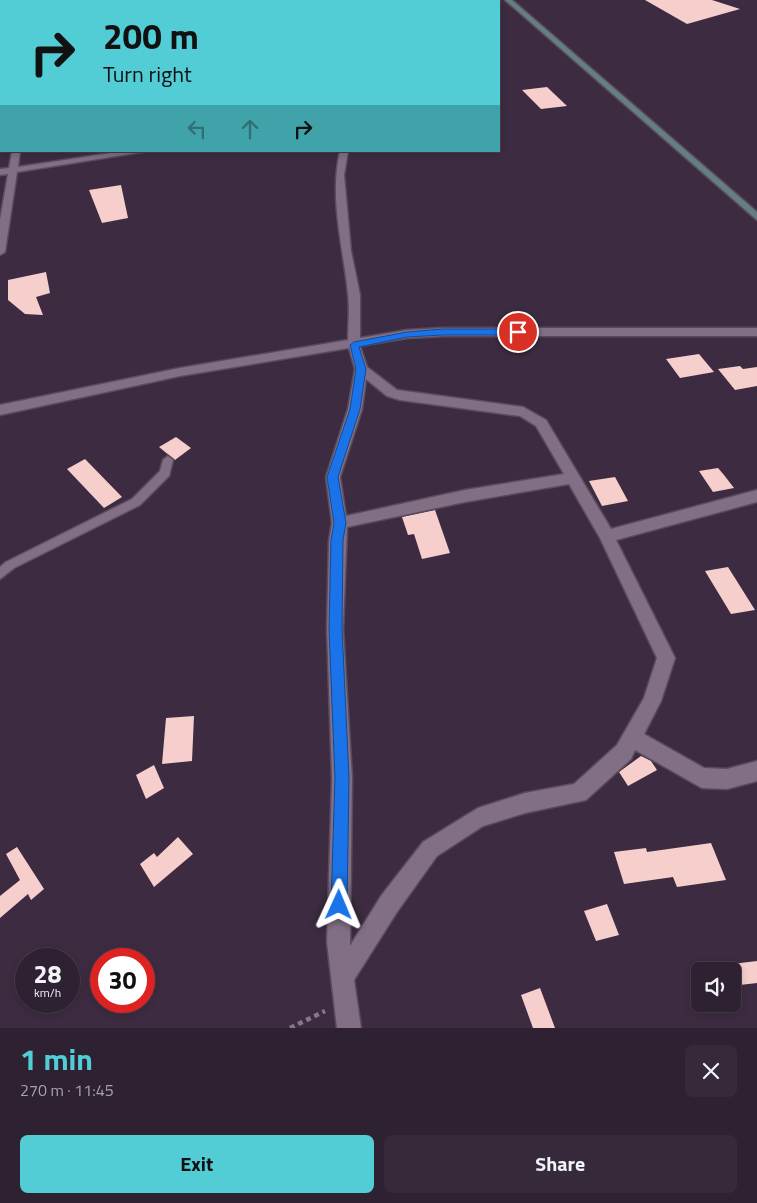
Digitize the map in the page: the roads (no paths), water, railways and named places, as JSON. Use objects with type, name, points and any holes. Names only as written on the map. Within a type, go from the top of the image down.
[{"type":"street","points":[[508,0],[757,217]]},
{"type":"street","points":[[0,252],[16,152]]},
{"type":"street","points":[[0,172],[137,152]]},
{"type":"street","points":[[344,152],[340,174],[346,251],[354,295],[354,345],[361,369],[355,409],[333,477],[340,523],[337,540],[336,629],[342,778],[338,942],[349,1028]]},
{"type":"street","points":[[0,410],[180,372],[354,345],[407,334],[443,332],[757,332]]},
{"type":"street","points":[[343,978],[389,904],[430,849],[478,818],[525,803],[579,793],[624,752],[652,701],[666,658],[607,536],[540,422],[522,412],[400,396],[392,393],[361,369]]},
{"type":"street","points":[[340,523],[465,496],[573,478]]},
{"type":"street","points":[[607,536],[757,496]]},
{"type":"street","points":[[632,738],[702,778],[727,780],[757,771]]},
{"type":"lane","points":[[0,574],[10,565],[136,502],[165,473],[168,460]]}]
